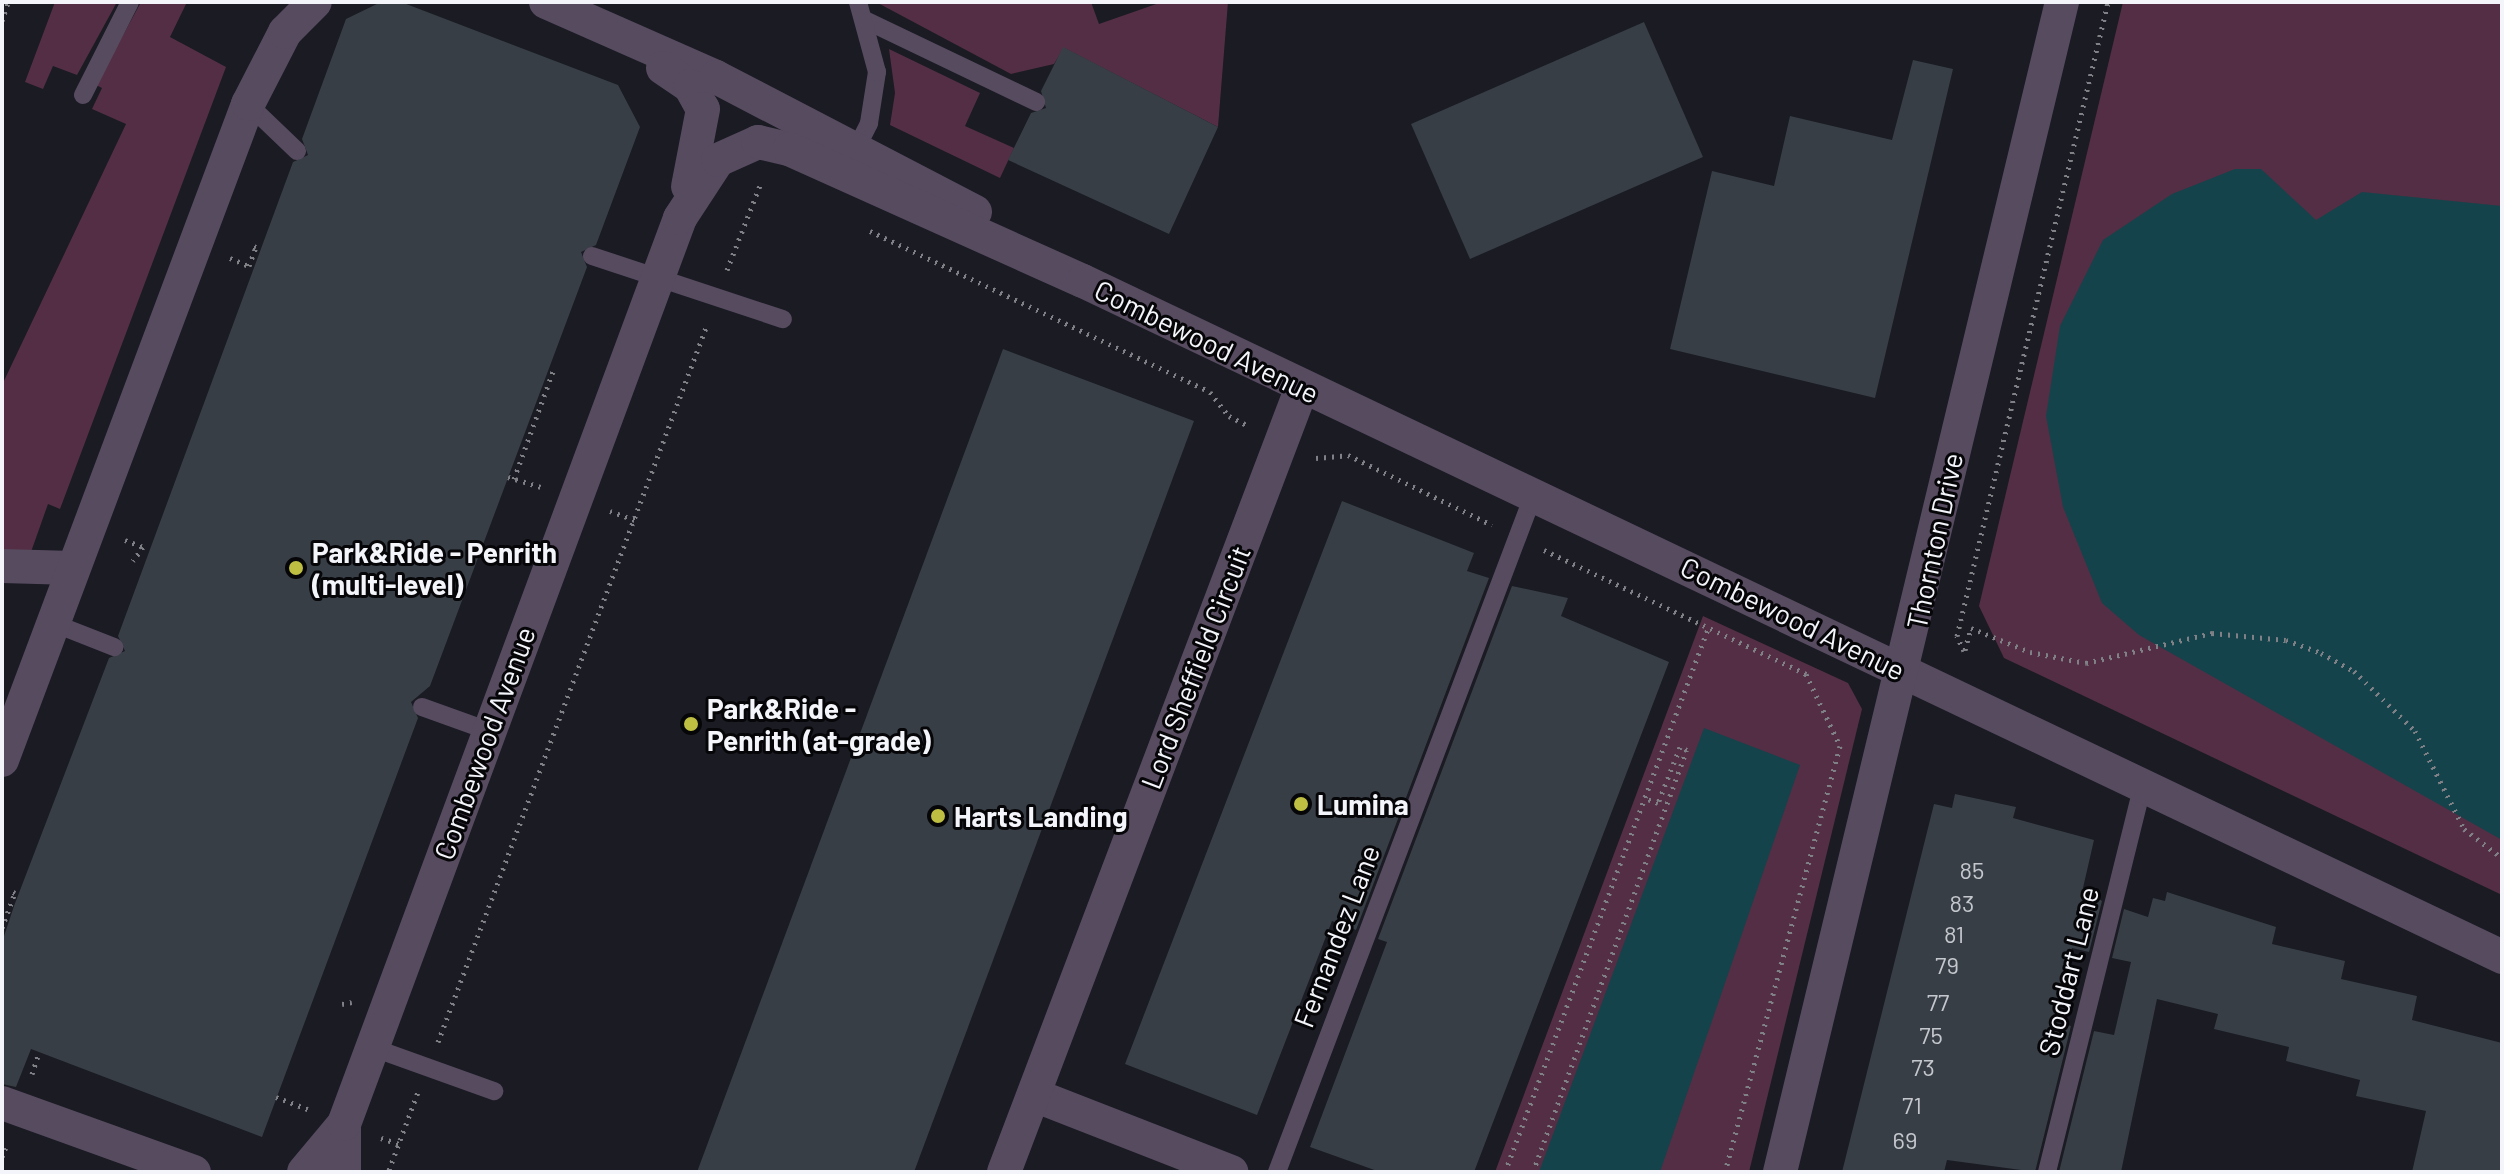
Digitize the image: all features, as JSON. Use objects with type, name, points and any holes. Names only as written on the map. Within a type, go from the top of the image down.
[{"type":"street","points":[[2,760],[248,104],[285,32],[315,2]]},
{"type":"street","name":"Combewood Avenue","points":[[546,2],[623,41],[716,77],[856,149],[1083,281]]},
{"type":"street","name":"Thornton Drive","points":[[1780,1172],[1905,673],[2062,2]]},
{"type":"street","points":[[623,41],[690,86],[703,109],[680,218]]},
{"type":"street","name":"Combewood Avenue","points":[[344,1172],[344,1124],[371,1047],[680,218],[718,160],[744,145],[773,143],[1083,281],[1533,496],[1725,583],[1905,673],[2502,957]]},
{"type":"street","name":"Lord Sheffield Circuit","points":[[1004,1172],[1302,387]]},
{"type":"street","points":[[2,566],[73,568]]},
{"type":"street","points":[[1034,1095],[1232,1172]]},
{"type":"street","points":[[2,1103],[194,1172]]},
{"type":"street","name":"Combewood Avenue","points":[[304,1172],[344,1124]]},
{"type":"lane","points":[[83,95],[130,2]]},
{"type":"lane","points":[[860,10],[1036,102]]},
{"type":"lane","points":[[856,149],[869,123],[877,72],[860,10]]},
{"type":"lane","points":[[248,104],[297,151]]},
{"type":"lane","points":[[592,256],[659,273],[783,319]]},
{"type":"lane","name":"Fernandez Lane","points":[[1277,1172],[1533,496]]},
{"type":"lane","points":[[53,623],[114,647]]},
{"type":"lane","points":[[422,707],[489,731]]},
{"type":"lane","name":"Stoddart Lane","points":[[2047,1172],[2143,784]]},
{"type":"lane","points":[[371,1047],[494,1091]]},
{"type":"path","points":[[2,21],[8,2]]},
{"type":"path","points":[[2108,2],[1957,636],[1964,651],[1971,628],[2059,660],[2106,662],[2212,633],[2286,640],[2354,671],[2415,731],[2464,829],[2502,858]]},
{"type":"path","points":[[718,160],[777,187]]},
{"type":"path","points":[[389,1170],[762,180]]},
{"type":"path","points":[[864,228],[1210,392],[1229,416],[1320,460],[1348,455],[1806,674],[1840,746],[1725,1172]]},
{"type":"path","points":[[224,256],[249,266],[256,247],[251,245]]},
{"type":"path","points":[[552,491],[511,478],[553,371]]},
{"type":"path","points":[[119,538],[143,547],[133,561]]},
{"type":"path","points":[[1505,1172],[1725,583]]},
{"type":"path","points":[[1533,1172],[1687,750],[1680,747],[1658,803],[1645,798]]},
{"type":"path","points":[[2,928],[15,893],[9,890]]},
{"type":"path","points":[[29,1081],[39,1052]]},
{"type":"path","points":[[276,1097],[313,1110]]},
{"type":"shaded area","points":[[55,2],[117,2],[77,75],[53,66],[43,89],[25,82]]},
{"type":"shaded area","points":[[141,2],[187,2],[170,37],[226,67],[60,509],[48,504],[31,552],[2,550],[2,385],[126,124],[92,109],[102,88],[96,85]]},
{"type":"shaded area","points":[[876,2],[1091,2],[1099,24],[1162,2],[1228,2],[1218,127],[1064,48],[1054,64],[1011,74]]},
{"type":"shaded area","points":[[2123,2],[2502,2],[2502,895],[2004,658],[1979,606]]},
{"type":"shaded area","points":[[889,49],[980,93],[965,126],[1014,148],[1000,178],[890,125],[895,93]]},
{"type":"shaded area","points":[[1703,616],[1848,683],[1862,709],[1749,1172],[1495,1172]]},
{"type":"water","points":[[2235,169],[2261,169],[2316,220],[2362,192],[2502,206],[2502,840],[2139,635],[2102,603],[2063,507],[2046,416],[2060,326],[2103,240],[2172,194]]},
{"type":"water","points":[[1704,728],[1800,765],[1660,1172],[1539,1172]]},
{"type":"building","name":"Park&Ride - Penrith (multi-level)","points":[[381,2],[401,2],[618,85],[640,127],[596,245],[581,252],[587,267],[430,686],[411,702],[418,718],[262,1137],[31,1049],[16,1087],[2,1084],[2,942],[14,906],[109,658],[125,651],[118,636],[293,162],[308,155],[302,139],[346,19]]},
{"type":"building","points":[[1644,22],[1703,157],[1470,259],[1411,124]]},
{"type":"building","points":[[1063,47],[1218,127],[1169,234],[1008,160],[1031,113],[1046,108],[1041,91]]},
{"type":"building","points":[[1913,60],[1953,69],[1875,398],[1670,349],[1712,171],[1774,186],[1790,116],[1892,140]]},
{"type":"building","name":"Harts Landing","points":[[1003,349],[1194,421],[1158,518],[914,1172],[697,1172]]},
{"type":"building","name":"Lumina","points":[[1342,501],[1474,553],[1467,571],[1489,578],[1356,930],[1332,921],[1257,1115],[1125,1064]]},
{"type":"building","points":[[1512,586],[1568,598],[1561,616],[1669,662],[1474,1172],[1380,1172],[1310,1147],[1387,942],[1378,939]]},
{"type":"building","points":[[1955,794],[2016,807],[2013,818],[2094,840],[2083,888],[2102,901],[2089,952],[2072,948],[2054,1022],[2071,1026],[2035,1172],[1947,1160],[1944,1172],[1842,1172],[1934,804],[1952,808]]},
{"type":"building","points":[[2167,892],[2276,927],[2272,944],[2345,961],[2341,979],[2417,996],[2412,1020],[2502,1043],[2502,1172],[2412,1172],[2426,1111],[2356,1096],[2360,1080],[2286,1061],[2289,1047],[2214,1029],[2218,1014],[2157,999],[2121,1172],[2059,1172],[2094,1031],[2114,1035],[2131,962],[2112,958],[2124,909],[2148,917],[2153,898],[2165,901]]},
{"type":"place","name":"Park&Ride - Penrith (multi-level)","points":[[296,568]]},
{"type":"place","name":"Park&Ride - Penrith (at-grade)","points":[[691,724]]},
{"type":"place","name":"Lumina","points":[[1301,804]]},
{"type":"place","name":"Harts Landing","points":[[938,816]]}]
